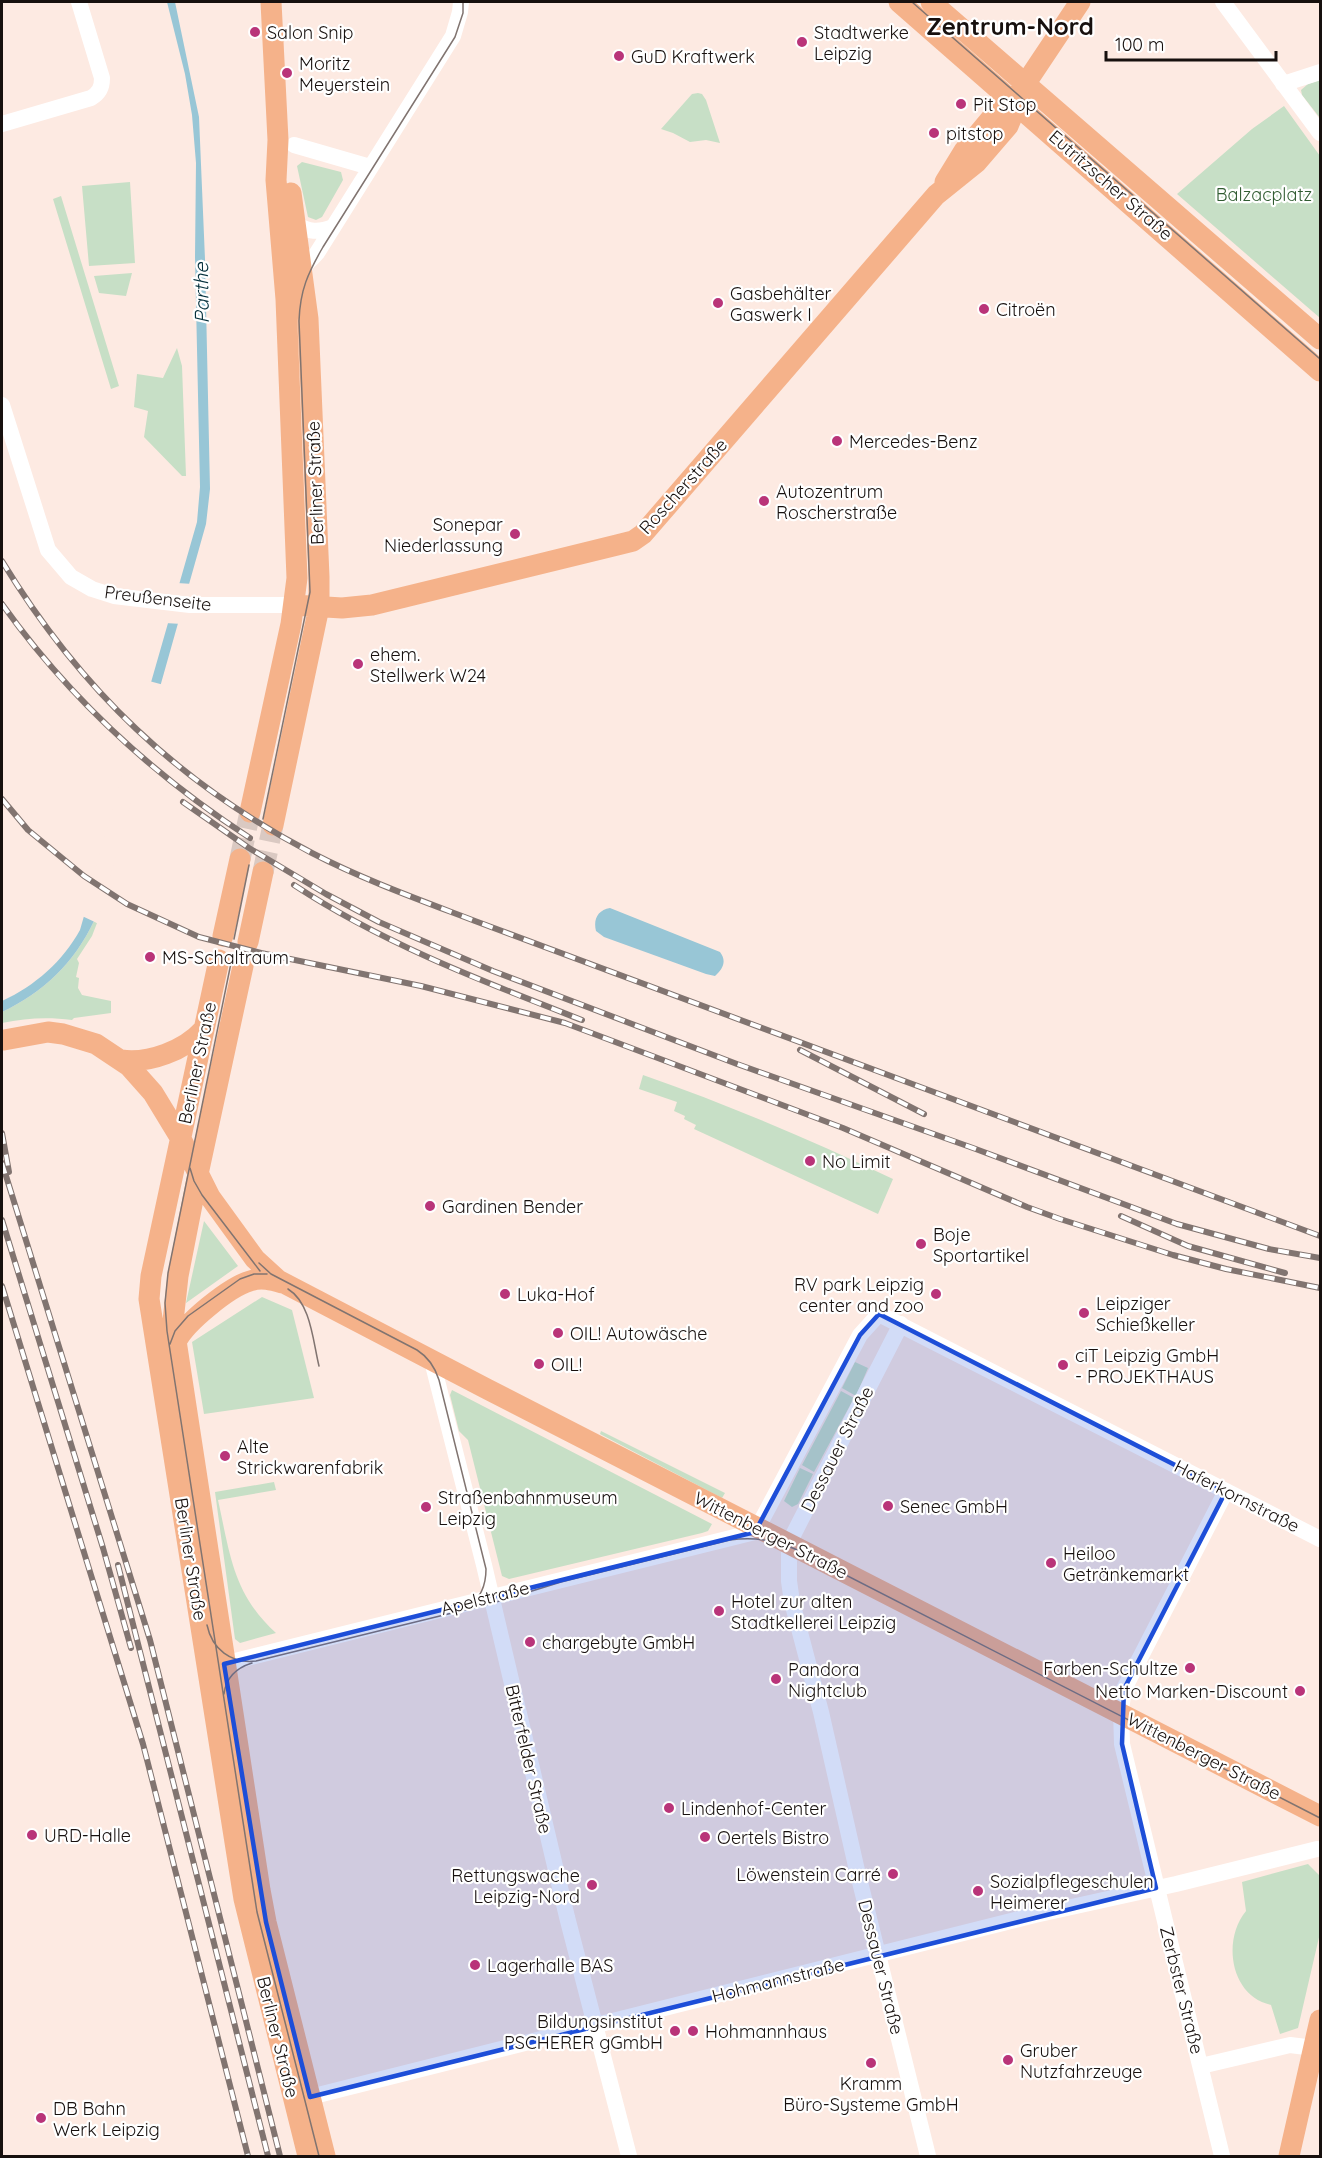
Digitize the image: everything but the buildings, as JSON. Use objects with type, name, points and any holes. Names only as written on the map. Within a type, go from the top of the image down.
[{"type":"main road","name":"Berliner Straße","points":[[272,2],[289,181],[308,319],[319,568],[319,607],[273,825]]},
{"type":"main road","name":"Eutritzscher Straße","points":[[899,2],[1019,92],[1320,339]]},
{"type":"main road","name":"Eutritzscher Straße","points":[[931,2],[1019,92],[1320,371]]},
{"type":"main road","name":"Roscherstraße","points":[[294,605],[342,608],[372,605],[633,541],[651,527],[936,195],[977,162],[1008,126],[1019,92],[1080,2]]},
{"type":"main road","name":"Berliner Straße","points":[[250,812],[294,605],[297,578],[286,299],[276,180],[286,143]]},
{"type":"main road","points":[[224,936],[240,859]]},
{"type":"main road","points":[[249,942],[263,872]]},
{"type":"main road","name":"Berliner Straße","points":[[219,960],[151,1276],[149,1299],[216,1666],[266,1922],[325,2157]]},
{"type":"main road","name":"Berliner Straße","points":[[243,966],[195,1167],[173,1321],[244,1899],[308,2157]]},
{"type":"main road","points":[[121,1060],[139,1061],[162,1055],[189,1041],[203,1030]]},
{"type":"main road","name":"Wittenberger Straße","points":[[4,1040],[48,1032],[63,1034],[96,1044],[121,1060],[149,1087],[181,1139],[206,1191],[259,1263],[283,1283],[1320,1816]]},
{"type":"main road","points":[[176,1342],[192,1319],[240,1285],[258,1279],[283,1283]]},
{"type":"main road","points":[[1289,2157],[1320,2020]]},
{"type":"street","points":[[2,124],[91,98],[102,87],[102,78],[79,2]]},
{"type":"street","points":[[286,299],[302,266],[311,260],[333,227],[453,36],[461,2]]},
{"type":"street","points":[[1223,2],[1320,134]]},
{"type":"street","points":[[1282,84],[1320,72]]},
{"type":"street","points":[[286,143],[370,167]]},
{"type":"street","points":[[295,224],[313,232],[322,232],[333,227]]},
{"type":"street","points":[[283,251],[302,266]]},
{"type":"street","name":"Preußenseite","points":[[2,405],[48,550],[71,577],[92,589],[114,596],[190,606],[294,605]]},
{"type":"street","name":"Dessauer Straße","points":[[760,1528],[860,1335],[879,1314],[901,1324],[789,1543],[789,1581],[792,1602],[821,1712],[928,2157]]},
{"type":"street","name":"Haferkornstraße","points":[[901,1324],[1320,1539]]},
{"type":"street","name":"Bitterfelder Straße","points":[[432,1361],[567,1917],[629,2157]]},
{"type":"street","name":"Zerbster Straße","points":[[1222,2157],[1122,1743],[1121,1713],[1124,1689],[1226,1491]]},
{"type":"street","name":"Apelstraße","points":[[216,1666],[760,1528]]},
{"type":"street","name":"Hohmannstraße","points":[[310,2097],[1035,1916],[1317,1849]]},
{"type":"street","points":[[1201,2066],[1290,2045],[1314,2048]]},
{"type":"highlighted area","points":[[879,1314],[1226,1491],[1124,1689],[1122,1744],[1156,1888],[310,2097],[266,1922],[224,1664],[755,1532],[860,1335]]},
{"type":"green space","points":[[1320,80],[1320,118],[1302,95],[1301,90],[1308,84]]},
{"type":"green space","points":[[692,94],[702,94],[706,100],[720,143],[706,140],[690,142],[661,129]]},
{"type":"green space","name":"Balzacplatz","points":[[1284,106],[1320,156],[1320,318],[1177,194],[1252,129]]},
{"type":"green space","points":[[302,162],[341,172],[343,180],[322,217],[316,220],[308,217],[297,166]]},
{"type":"green space","points":[[130,182],[135,263],[89,266],[82,186]]},
{"type":"green space","points":[[61,196],[119,386],[111,389],[53,199]]},
{"type":"green space","points":[[132,273],[126,296],[99,293],[94,276]]},
{"type":"green space","points":[[177,348],[182,366],[186,476],[182,476],[144,437],[148,411],[134,407],[137,374],[163,378]]},
{"type":"green space","points":[[94,921],[97,923],[92,936],[77,959],[79,963],[76,977],[79,978],[78,988],[82,995],[111,1001],[111,1013],[72,1020],[37,1018],[2,1023],[2,1012],[31,995],[67,963]]},
{"type":"green space","name":"No Limit","points":[[643,1075],[770,1124],[893,1179],[878,1214],[694,1129],[696,1125],[674,1111],[677,1102],[639,1089]]},
{"type":"green space","points":[[204,1221],[238,1266],[186,1303]]},
{"type":"green space","points":[[262,1297],[292,1310],[314,1398],[204,1414],[192,1342]]},
{"type":"green space","points":[[855,1362],[868,1368],[856,1396],[842,1388]]},
{"type":"green space","points":[[452,1390],[712,1524],[708,1531],[702,1533],[509,1579],[502,1576],[468,1440],[459,1431],[450,1395]]},
{"type":"green space","points":[[841,1391],[854,1398],[814,1472],[802,1465]]},
{"type":"green space","points":[[601,1431],[725,1493],[722,1498],[600,1434]]},
{"type":"green space","points":[[800,1468],[813,1474],[798,1504],[792,1507],[784,1501]]},
{"type":"green space","points":[[274,1482],[276,1490],[218,1500],[235,1572],[250,1603],[276,1633],[240,1643],[235,1639],[215,1492]]},
{"type":"green space","points":[[1308,1864],[1320,1876],[1320,1933],[1298,2028],[1280,2034],[1271,2005],[1257,2000],[1246,1991],[1234,1966],[1234,1937],[1246,1911],[1242,1882]]},
{"type":"water","name":"Parthe","points":[[167,2],[175,2],[199,117],[205,259],[210,489],[206,524],[94,921],[77,950],[56,975],[31,995],[2,1012],[2,1001],[26,988],[47,972],[80,930],[197,522],[200,487],[195,257],[196,163],[192,115],[185,74]]},
{"type":"water","points":[[610,908],[720,952],[724,962],[722,968],[715,976],[706,974],[604,937],[596,931],[596,919],[602,911]]},
{"type":"pier","points":[[177,583],[193,584],[182,624],[165,623]]},
{"type":"pier","points":[[149,681],[164,685],[97,923],[82,916]]},
{"type":"tunnel","points":[[240,859],[250,812]]},
{"type":"tunnel","points":[[263,872],[273,825]]},
{"type":"tram line","points":[[263,819],[310,592],[299,321],[303,291],[323,247],[455,37],[463,13],[463,2]]},
{"type":"tram line","points":[[912,2],[1320,359]]},
{"type":"tram line","points":[[234,939],[249,865]]},
{"type":"tram line","points":[[231,963],[168,1273],[165,1303],[167,1331],[257,1912],[319,2156]]},
{"type":"tram line","points":[[190,1168],[202,1195],[260,1271]]},
{"type":"tram line","points":[[259,1263],[271,1274],[417,1350],[433,1367],[439,1380],[486,1569],[482,1591],[468,1607]]},
{"type":"tram line","points":[[170,1344],[175,1331],[188,1316],[240,1279],[254,1274],[267,1274]]},
{"type":"tram line","points":[[288,1289],[296,1295],[306,1313],[319,1366]]},
{"type":"tram line","points":[[207,1625],[213,1641],[224,1653],[238,1660],[256,1661],[493,1603],[561,1582],[730,1540],[771,1541],[795,1549],[1320,1818]]},
{"type":"tram line","points":[[224,1694],[233,1674],[252,1663]]},
{"type":"railway","points":[[2,561],[64,651],[136,729],[218,796],[263,826],[312,853],[372,881],[434,905],[1320,1236]]},
{"type":"railway","points":[[2,604],[55,671],[115,733],[180,788],[250,838]]},
{"type":"railway","points":[[2,799],[28,830],[84,876],[127,904],[199,937],[261,953],[421,986],[565,1023],[843,1128],[1060,1219],[1173,1255],[1226,1269],[1320,1288]]},
{"type":"railway","points":[[183,802],[249,848],[326,894],[379,922],[493,971],[737,1064],[1177,1224],[1269,1249],[1320,1258]]},
{"type":"railway","points":[[294,885],[363,926],[434,960],[582,1020]]},
{"type":"railway","points":[[800,1050],[924,1114]]},
{"type":"railway","points":[[2,1133],[9,1172]]},
{"type":"railway","points":[[2,1163],[150,1640],[280,2156]]},
{"type":"railway","points":[[1121,1216],[1188,1246],[1285,1273]]},
{"type":"railway","points":[[2,1220],[103,1548],[131,1648]]},
{"type":"railway","points":[[2,1286],[143,1744],[248,2156]]},
{"type":"railway","points":[[118,1565],[268,2156]]},
{"type":"place","name":"Salon Snip","points":[[255,32]]},
{"type":"place","name":"Stadtwerke Leipzig","points":[[802,42]]},
{"type":"place","name":"GuD Kraftwerk","points":[[619,56]]},
{"type":"place","name":"Moritz Meyerstein","points":[[287,73]]},
{"type":"place","name":"Pit Stop","points":[[961,104]]},
{"type":"place","name":"pitstop","points":[[934,133]]},
{"type":"place","name":"Gasbehälter Gaswerk I","points":[[718,303]]},
{"type":"place","name":"Citroën","points":[[984,309]]},
{"type":"place","name":"Mercedes-Benz","points":[[837,441]]},
{"type":"place","name":"Autozentrum Roscherstraße","points":[[764,501]]},
{"type":"place","name":"Sonepar Niederlassung","points":[[515,534]]},
{"type":"place","name":"ehem. Stellwerk W24","points":[[358,664]]},
{"type":"place","name":"MS-Schaltraum","points":[[150,957]]},
{"type":"place","name":"No Limit","points":[[810,1161]]},
{"type":"place","name":"Gardinen Bender","points":[[430,1206]]},
{"type":"place","name":"Boje Sportartikel","points":[[921,1244]]},
{"type":"place","name":"Luka-Hof","points":[[505,1294]]},
{"type":"place","name":"RV park Leipzig center and zoo","points":[[936,1294]]},
{"type":"place","name":"Leipziger Schießkeller","points":[[1084,1313]]},
{"type":"place","name":"OIL! Autowäsche","points":[[558,1333]]},
{"type":"place","name":"OIL!","points":[[539,1364]]},
{"type":"place","name":"ciT Leipzig GmbH - PROJEKTHAUS","points":[[1063,1365]]},
{"type":"place","name":"Alte Strickwarenfabrik","points":[[225,1456]]},
{"type":"place","name":"Senec GmbH","points":[[888,1506]]},
{"type":"place","name":"Straßenbahnmuseum Leipzig","points":[[426,1507]]},
{"type":"place","name":"Heiloo Getränkemarkt","points":[[1051,1563]]},
{"type":"place","name":"Hotel zur alten Stadtkellerei Leipzig","points":[[719,1611]]},
{"type":"place","name":"chargebyte GmbH","points":[[530,1642]]},
{"type":"place","name":"Farben-Schultze","points":[[1190,1668]]},
{"type":"place","name":"Pandora Nightclub","points":[[776,1679]]},
{"type":"place","name":"Netto Marken-Discount","points":[[1300,1691]]},
{"type":"place","name":"Lindenhof-Center","points":[[669,1808]]},
{"type":"place","name":"URD-Halle","points":[[32,1835]]},
{"type":"place","name":"Oertels Bistro","points":[[705,1837]]},
{"type":"place","name":"Löwenstein Carré","points":[[893,1874]]},
{"type":"place","name":"Rettungswache Leipzig-Nord","points":[[592,1885]]},
{"type":"place","name":"Sozialpflegeschulen Heimerer","points":[[978,1891]]},
{"type":"place","name":"Lagerhalle BAS","points":[[475,1965]]},
{"type":"place","name":"Bildungsinstitut PSCHERER gGmbH","points":[[675,2031]]},
{"type":"place","name":"Hohmannhaus","points":[[693,2031]]},
{"type":"place","name":"Gruber Nutzfahrzeuge","points":[[1008,2060]]},
{"type":"place","name":"Kramm Büro-Systeme GmbH","points":[[871,2063]]},
{"type":"place","name":"DB Bahn Werk Leipzig","points":[[41,2118]]},
{"type":"district","name":"Zentrum-Nord","points":[[1010,26]]}]
